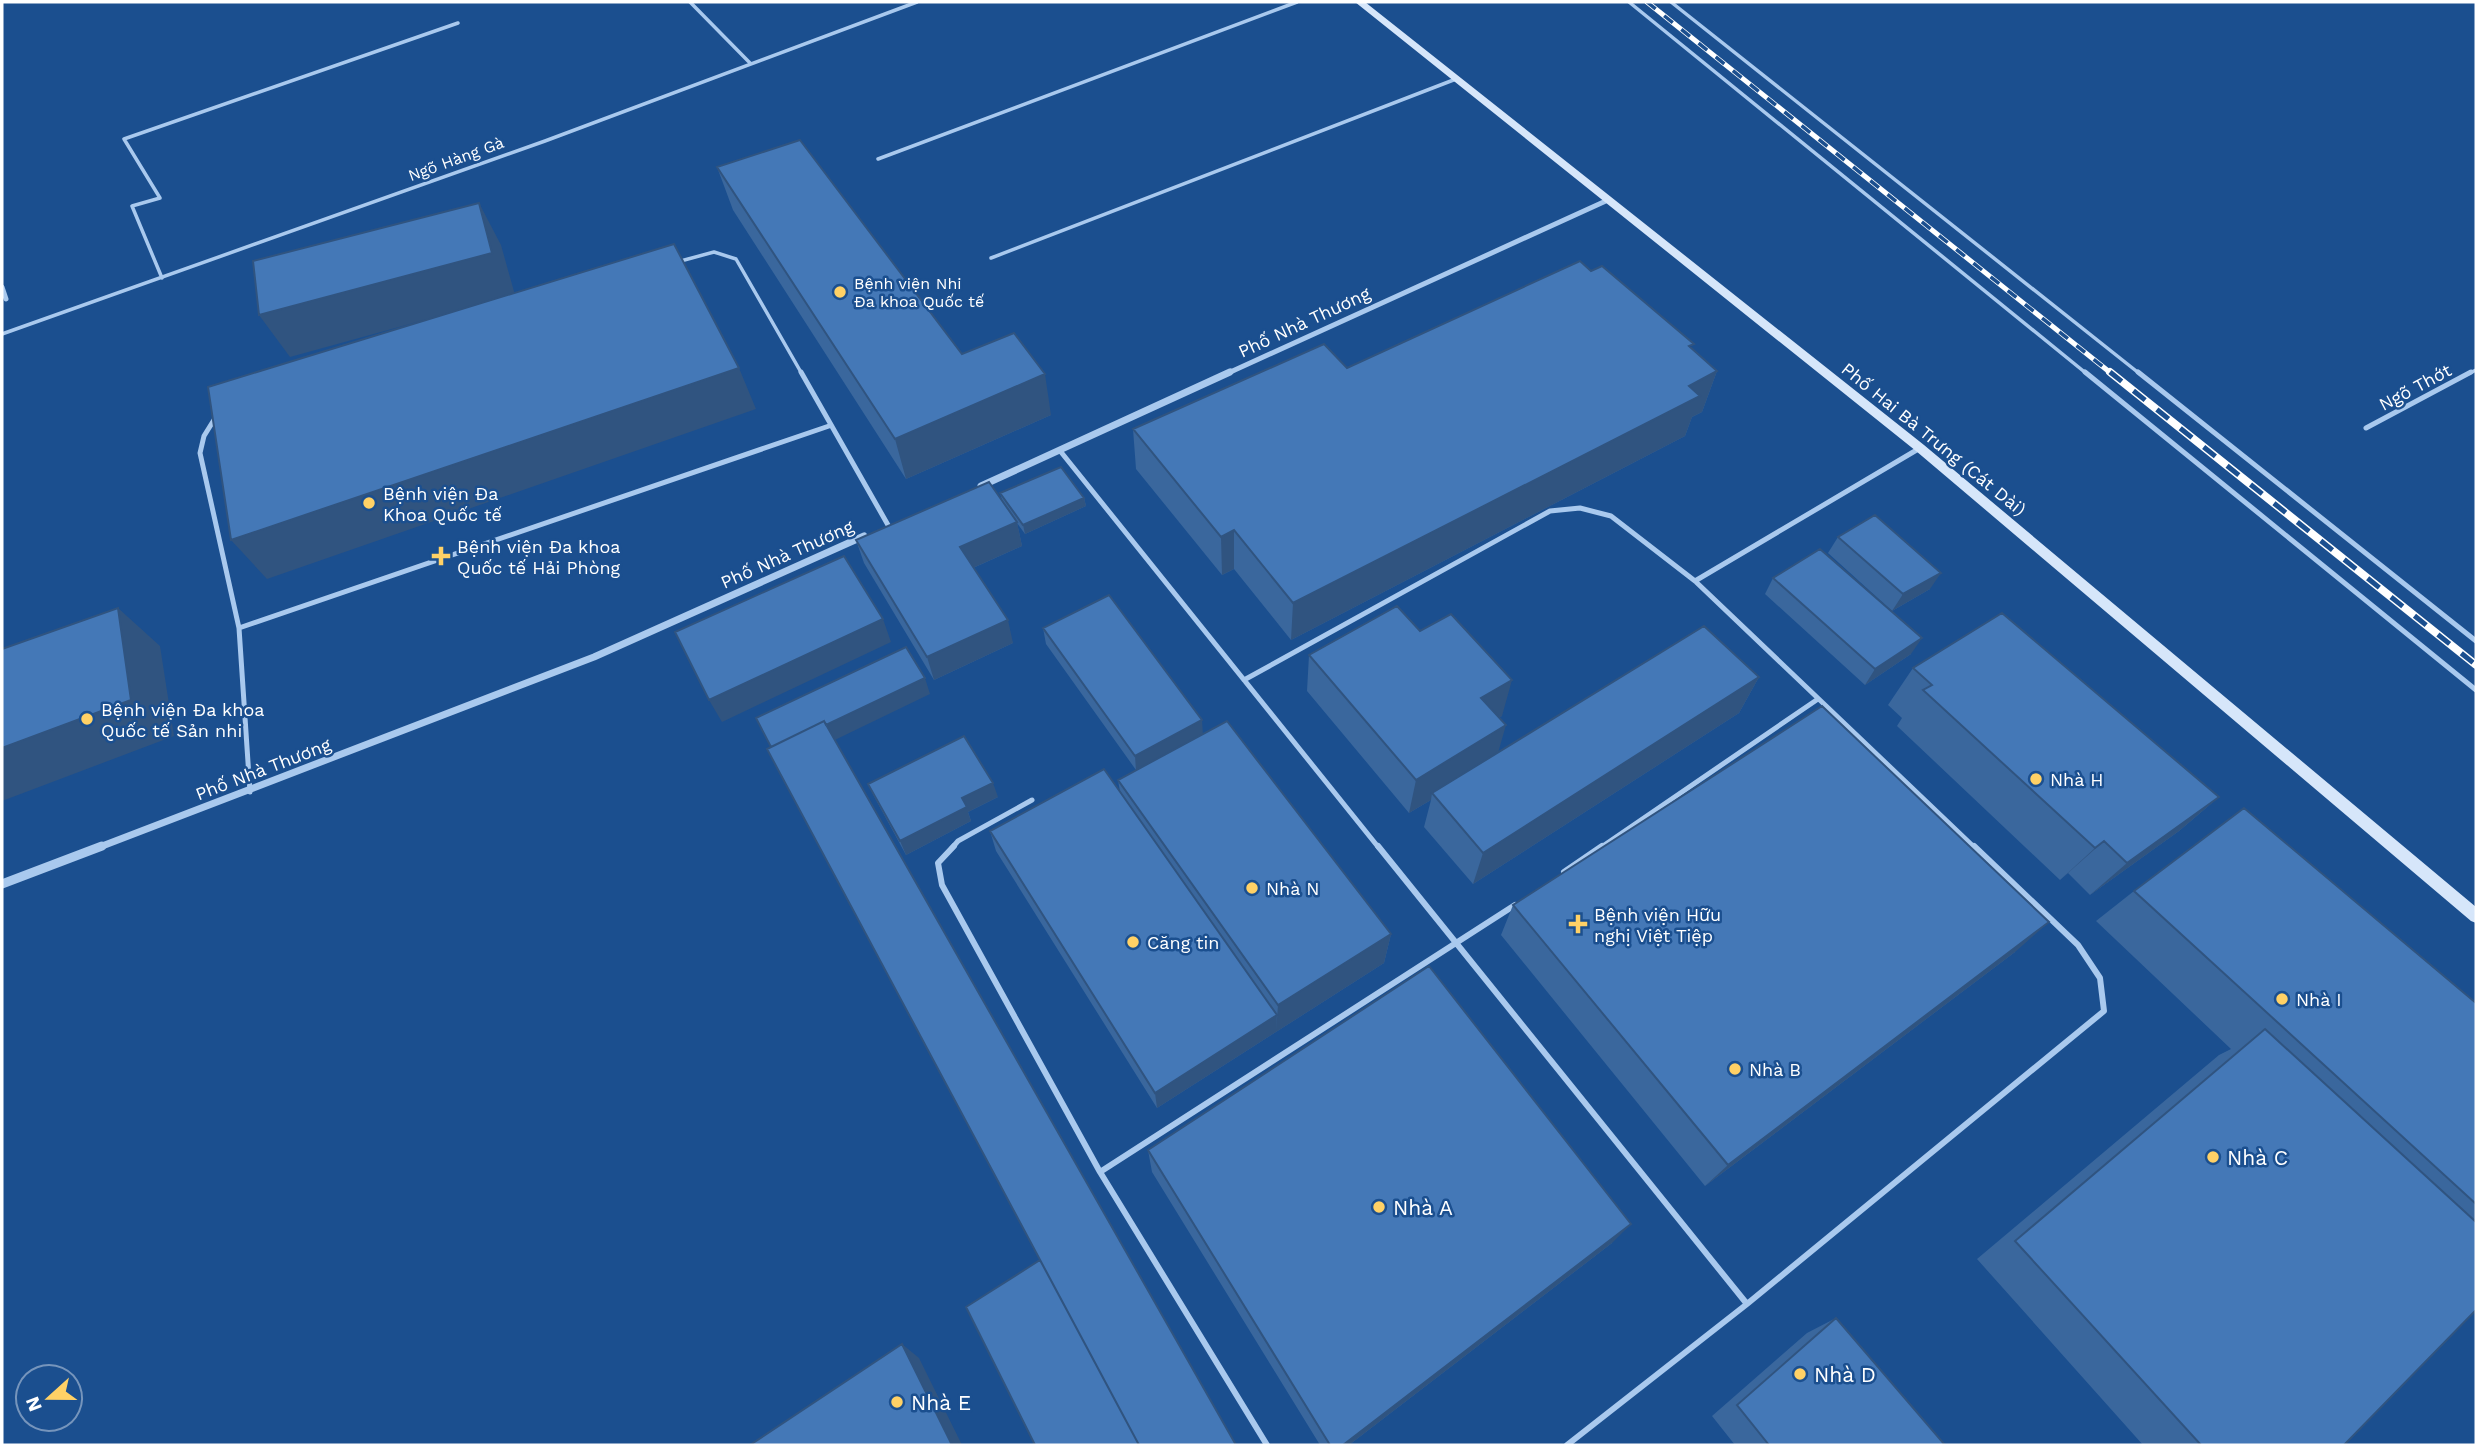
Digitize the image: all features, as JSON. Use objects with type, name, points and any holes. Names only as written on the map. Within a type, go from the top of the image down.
[{"type":"main road","name":"Phố Hai Bà Trưng (Cát Dài)","points":[[1360,2],[1920,447],[2476,916]]},
{"type":"street","name":"Phố Nhà Thương","points":[[974,489],[1608,200]]},
{"type":"street","points":[[2,287],[6,299]]},
{"type":"street","name":"Phố Nhà Thương","points":[[2,884],[250,792],[594,657],[901,520]]},
{"type":"lane","points":[[690,2],[750,63]]},
{"type":"lane","name":"Ngõ Hàng Gà","points":[[2,334],[545,141],[917,2]]},
{"type":"lane","points":[[878,159],[1297,2]]},
{"type":"lane","points":[[1629,2],[2476,690]]},
{"type":"lane","points":[[1671,2],[2476,641]]},
{"type":"lane","points":[[162,278],[132,206],[160,198],[124,139],[458,23]]},
{"type":"lane","points":[[991,258],[1456,79]]},
{"type":"lane","points":[[672,264],[709,250],[725,251],[736,259],[829,426],[888,525]]},
{"type":"lane","name":"Ngõ Thớt","points":[[2366,428],[2476,370]]},
{"type":"lane","points":[[224,411],[213,418],[201,453],[239,628],[250,792]]},
{"type":"lane","points":[[239,628],[829,426]]},
{"type":"lane","points":[[1695,581],[1920,447]]},
{"type":"lane","points":[[1060,452],[1747,1304]]},
{"type":"lane","points":[[1244,680],[1550,511],[1580,508],[1611,516],[1695,581],[2078,945],[2100,978],[2104,1011],[1747,1304],[1567,1445]]},
{"type":"lane","points":[[1559,875],[1818,699]]},
{"type":"lane","points":[[1032,800],[958,841],[938,863],[942,885],[1100,1172],[1268,1445]]},
{"type":"lane","points":[[1100,1172],[1458,944],[1525,898]]},
{"type":"building","name":"Bệnh viện Nhi Đa khoa Quốc tế","points":[[800,140],[962,354],[1014,333],[1045,374],[895,439],[717,167]]},
{"type":"building","points":[[479,203],[492,253],[259,315],[253,261]]},
{"type":"building","name":"Bệnh viện Đa Khoa Quốc tế","points":[[674,244],[739,368],[231,540],[208,387]]},
{"type":"building","points":[[1580,261],[1591,271],[1602,266],[1694,344],[1689,346],[1717,371],[1689,386],[1700,396],[1293,603],[1234,530],[1221,537],[1133,429],[1324,344],[1347,368]]},
{"type":"building","points":[[1061,467],[1084,498],[1023,525],[1000,493]]},
{"type":"building","points":[[989,482],[1017,522],[960,547],[1008,620],[927,657],[856,540]]},
{"type":"building","points":[[1875,515],[1941,573],[1903,594],[1838,537]]},
{"type":"building","points":[[1820,549],[1922,638],[1875,669],[1773,578]]},
{"type":"building","points":[[844,556],[883,619],[709,700],[675,632]]},
{"type":"building","points":[[1109,595],[1202,720],[1135,756],[1043,628]]},
{"type":"building","points":[[1397,606],[1420,631],[1451,614],[1512,680],[1481,698],[1506,725],[1416,780],[1309,655]]},
{"type":"building","points":[[118,608],[131,700],[2,748],[2,649]]},
{"type":"building","points":[[2002,613],[2219,797],[2127,863],[2104,841],[2095,848],[1923,690],[1932,685],[1913,668]]},
{"type":"building","points":[[1704,626],[1759,677],[1483,853],[1432,793]]},
{"type":"building","points":[[906,647],[925,678],[826,725],[824,721],[771,747],[756,718]]},
{"type":"building","name":"Nhà B","points":[[1822,706],[2049,922],[1728,1165],[1513,905]]},
{"type":"building","points":[[824,721],[1236,1445],[1139,1445],[767,749]]},
{"type":"building","name":"Nhà N","points":[[1227,721],[1391,934],[1278,1005],[1118,780]]},
{"type":"building","points":[[964,736],[993,783],[962,798],[967,807],[900,841],[868,784]]},
{"type":"building","name":"Căng tin","points":[[1104,769],[1277,1015],[1155,1093],[990,831]]},
{"type":"building","points":[[2244,808],[2476,1003],[2476,1204],[2134,891]]},
{"type":"building","name":"Nhà A","points":[[1429,966],[1631,1224],[1343,1445],[1330,1445],[1148,1150]]},
{"type":"building","name":"Nhà C","points":[[2265,1029],[2476,1222],[2476,1310],[2344,1445],[2201,1445],[2015,1241]]},
{"type":"building","points":[[1040,1260],[1139,1445],[1035,1445],[966,1307]]},
{"type":"building","name":"Nhà D","points":[[1836,1318],[1945,1445],[1769,1445],[1737,1405]]},
{"type":"building","name":"Nhà E","points":[[902,1344],[952,1445],[750,1445]]},
{"type":"railway","points":[[1647,2],[2112,374]]},
{"type":"railway","points":[[2110,372],[2476,665]]},
{"type":"place","name":"Bệnh viện Nhi Đa khoa Quốc tế","points":[[840,292]]},
{"type":"place","name":"Bệnh viện Đa Khoa Quốc tế","points":[[369,503]]},
{"type":"place","name":"Bệnh viện Đa khoa Quốc tế Hải Phòng","points":[[441,556]]},
{"type":"place","name":"Bệnh viện Đa khoa Quốc tế Sản nhi","points":[[87,719]]},
{"type":"place","name":"Nhà H","points":[[2036,779]]},
{"type":"place","name":"Nhà N","points":[[1252,888]]},
{"type":"place","name":"Bệnh viện Hữu nghị Việt Tiệp","points":[[1578,924]]},
{"type":"place","name":"Căng tin","points":[[1133,942]]},
{"type":"place","name":"Nhà I","points":[[2282,999]]},
{"type":"place","name":"Nhà B","points":[[1735,1069]]},
{"type":"place","name":"Nhà C","points":[[2213,1157]]},
{"type":"place","name":"Nhà A","points":[[1379,1207]]},
{"type":"place","name":"Nhà D","points":[[1800,1374]]},
{"type":"place","name":"Nhà E","points":[[897,1402]]}]
